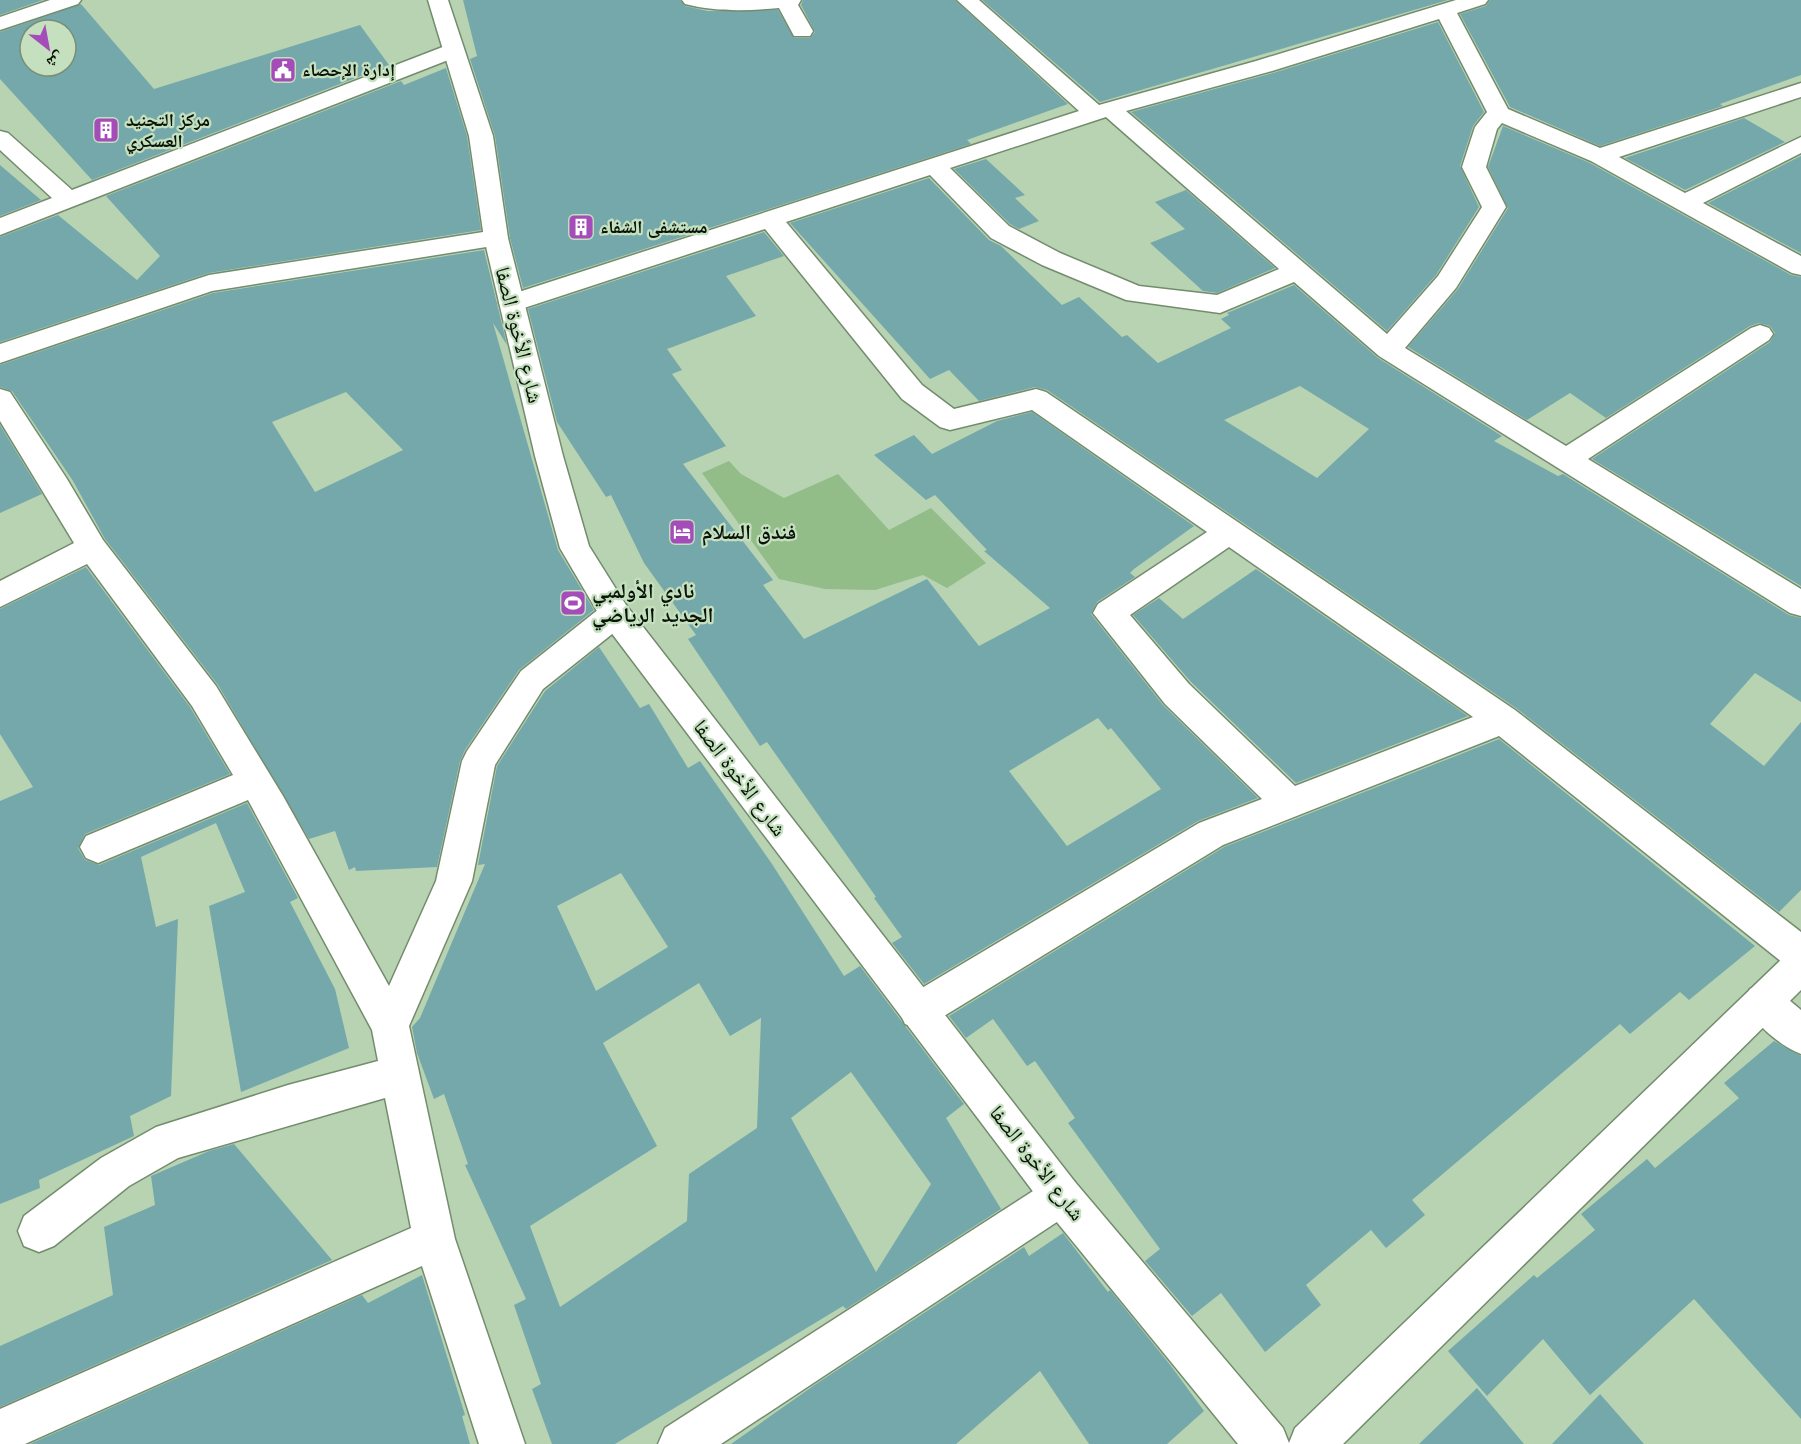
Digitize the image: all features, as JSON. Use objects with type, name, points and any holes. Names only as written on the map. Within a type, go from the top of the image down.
[{"type":"street","points":[[0,24],[71,0]]},
{"type":"street","name":"شارع الأخوة الصفا","points":[[438,0],[481,136],[496,238],[549,456],[575,548],[615,614],[918,1011],[1061,1196],[1267,1444]]},
{"type":"street","points":[[692,0],[736,6],[789,1],[802,31]]},
{"type":"street","points":[[967,0],[1297,271],[1388,350],[1801,604]]},
{"type":"street","points":[[512,303],[1103,111],[1264,66],[1478,0]]},
{"type":"street","points":[[1445,10],[1498,113],[1599,156],[1801,267]]},
{"type":"street","points":[[0,227],[453,50]]},
{"type":"street","points":[[1599,156],[1801,90]]},
{"type":"street","points":[[1778,98],[1801,110]]},
{"type":"street","points":[[1388,350],[1447,282],[1494,207],[1474,167],[1486,127],[1498,113]]},
{"type":"street","points":[[0,138],[68,200]]},
{"type":"street","points":[[1685,203],[1801,144]]},
{"type":"street","points":[[935,166],[1000,232],[1051,259],[1135,294],[1220,304],[1297,271]]},
{"type":"street","points":[[771,220],[912,392],[950,420],[1036,399],[1503,720],[1801,955]]},
{"type":"street","points":[[0,354],[209,283],[496,238]]},
{"type":"street","points":[[1565,460],[1760,334]]},
{"type":"street","points":[[0,399],[57,487],[92,548],[204,696],[255,781],[390,1026],[434,1239],[501,1444]]},
{"type":"street","points":[[1230,531],[1109,612],[1178,694],[1288,803]]},
{"type":"street","points":[[0,595],[92,548]]},
{"type":"street","points":[[390,1026],[454,881],[479,761],[532,680],[615,614]]},
{"type":"street","points":[[918,1011],[1211,834],[1503,720]]},
{"type":"street","points":[[98,848],[255,781]]},
{"type":"street","points":[[1311,1444],[1801,965]]},
{"type":"street","points":[[1763,1002],[1801,1035]]},
{"type":"street","points":[[39,1231],[115,1172],[170,1141],[288,1105],[400,1075]]},
{"type":"street","points":[[681,1444],[1061,1196]]},
{"type":"street","points":[[0,1432],[434,1239]]},
{"type":"green space","points":[[729,461],[741,474],[784,498],[838,474],[889,530],[931,508],[986,563],[947,588],[923,575],[875,590],[825,589],[779,579],[702,473]]},
{"type":"building","points":[[0,0],[43,0],[0,15]]},
{"type":"building","points":[[463,0],[680,0],[685,6],[708,11],[778,10],[794,38],[810,38],[815,32],[801,5],[803,0],[955,0],[1068,104],[967,140],[971,144],[523,288],[510,238],[495,136],[470,59],[477,56]]},
{"type":"building","points":[[982,0],[1448,0],[1100,102]]},
{"type":"building","points":[[1490,0],[1801,0],[1801,75],[1720,104],[1723,106],[1600,146],[1510,107],[1460,14],[1486,6]]},
{"type":"building","points":[[81,4],[154,89],[360,25],[389,65],[92,180],[0,79],[0,32],[18,26],[18,78],[78,78],[78,18],[40,18]]},
{"type":"building","points":[[1438,22],[1484,112],[1473,126],[1460,166],[1479,207],[1436,275],[1387,331],[1131,112],[1273,73]]},
{"type":"building","points":[[446,68],[467,136],[481,230],[209,273],[0,342],[0,237],[58,215],[137,280],[160,256],[106,196],[401,81],[404,85]]},
{"type":"building","points":[[1744,118],[1785,142],[1685,190],[1625,158]]},
{"type":"building","points":[[1503,126],[1590,163],[1791,275],[1801,277],[1801,586],[1592,459],[1770,342],[1775,333],[1770,326],[1759,323],[1750,326],[1606,418],[1570,393],[1527,420],[1408,347],[1458,289],[1508,208],[1488,167]]},
{"type":"building","points":[[1801,156],[1801,253],[1708,203]]},
{"type":"building","points":[[986,159],[1025,195],[1015,198],[1039,221],[1019,229],[1010,224],[954,169]]},
{"type":"building","points":[[0,165],[41,200],[0,216]]},
{"type":"building","points":[[929,178],[989,240],[1001,246],[1062,305],[1079,297],[1122,337],[1127,335],[1158,363],[1231,328],[1221,319],[1229,315],[1227,313],[1294,285],[1378,358],[1502,436],[1494,441],[1558,476],[1563,474],[1789,615],[1801,618],[1801,702],[1755,673],[1710,724],[1764,766],[1801,722],[1801,890],[1779,912],[1516,708],[1047,390],[1035,387],[979,401],[949,370],[930,379],[790,223]],"holes":[[[1300,386],[1369,429],[1317,478],[1224,420]]]},
{"type":"building","points":[[1186,190],[1275,268],[1217,293],[1203,291],[1150,243],[1185,229],[1155,202]]},
{"type":"building","points":[[764,232],[784,256],[726,276],[756,316],[667,349],[682,370],[672,374],[726,446],[683,464],[773,580],[763,585],[804,639],[927,579],[979,646],[1050,608],[984,551],[987,550],[935,495],[926,500],[874,455],[914,435],[932,454],[997,421],[1032,412],[1194,526],[1134,569],[1130,573],[1135,577],[1097,602],[1091,614],[1163,705],[1258,798],[1198,821],[924,984],[892,943],[902,937],[874,898],[876,897],[767,742],[760,746],[688,639],[696,635],[644,563],[611,495],[606,497],[557,422],[528,309]],"holes":[[[1098,718],[1108,730],[1111,728],[1161,789],[1067,846],[1009,771]]]},
{"type":"building","points":[[484,250],[507,345],[493,323],[558,550],[594,610],[519,670],[465,750],[460,761],[437,867],[356,871],[355,867],[349,870],[335,831],[309,839],[218,685],[105,539],[73,481],[12,391],[0,387],[0,365],[213,293]],"holes":[[[346,392],[403,450],[315,492],[272,422]]]},
{"type":"building","points":[[0,425],[42,494],[0,513]]},
{"type":"building","points":[[86,567],[190,707],[230,774],[85,834],[78,848],[85,860],[99,865],[247,803],[298,898],[290,902],[335,989],[349,1048],[241,1092],[209,906],[245,892],[216,823],[141,857],[156,927],[178,919],[171,1096],[130,1116],[134,1136],[39,1180],[40,1188],[0,1204],[0,801],[33,787],[0,734],[0,609]]},
{"type":"building","points":[[1256,569],[1468,716],[1296,783],[1191,682],[1133,615],[1159,598],[1183,619]]},
{"type":"building","points":[[599,647],[640,708],[649,704],[688,768],[700,761],[772,864],[844,976],[860,966],[964,1104],[946,1118],[1001,1209],[846,1309],[843,1306],[615,1444],[552,1444],[532,1389],[541,1384],[514,1305],[526,1299],[465,1165],[468,1164],[444,1094],[434,1099],[417,1053],[412,1027],[420,1018],[485,864],[478,865],[497,766],[545,691]],"holes":[[[621,873],[668,947],[596,991],[557,906]],[[699,983],[730,1036],[761,1018],[757,1128],[689,1174],[687,1221],[560,1307],[530,1226],[657,1146],[603,1043]],[[851,1072],[931,1184],[876,1272],[791,1118]]]},
{"type":"building","points":[[1499,739],[1755,946],[1689,1000],[1680,992],[1630,1034],[1620,1024],[1412,1200],[1425,1215],[1386,1248],[1371,1230],[1306,1285],[1321,1305],[1265,1352],[1221,1293],[1192,1316],[1145,1261],[1160,1249],[1068,1123],[1075,1118],[1035,1061],[1027,1066],[993,1019],[966,1038],[949,1016],[1224,847]]},
{"type":"building","points":[[1774,1041],[1801,1056],[1801,1419],[1694,1299],[1590,1395],[1543,1339],[1487,1396],[1448,1351],[1534,1275],[1537,1278],[1595,1230],[1581,1214],[1647,1159],[1655,1168],[1739,1098],[1724,1083]]},
{"type":"building","points":[[234,1144],[332,1260],[0,1407],[0,1346],[113,1295],[104,1227],[155,1205],[151,1176],[209,1151]]},
{"type":"building","points":[[1063,1233],[1108,1292],[1110,1290],[1171,1366],[1204,1411],[1167,1444],[1089,1444],[1040,1371],[956,1444],[731,1444],[816,1384],[1024,1247],[1029,1256]]},
{"type":"building","points":[[422,1275],[465,1415],[462,1416],[470,1444],[30,1444],[362,1295],[368,1303]]},
{"type":"building","points":[[1477,1388],[1524,1444],[1419,1444]]},
{"type":"building","points":[[1600,1394],[1644,1444],[1552,1444]]},
{"type":"place","name":"إدارة الإحصاء","points":[[283,70]]},
{"type":"place","name":"مركز التجنيد العسكري","points":[[106,130]]},
{"type":"place","name":"مستشفى الشفاء","points":[[581,227]]},
{"type":"place","name":"فندق السلام","points":[[682,532]]},
{"type":"place","name":"نادي الأولمبي الجديد الرياضي","points":[[573,603]]}]
